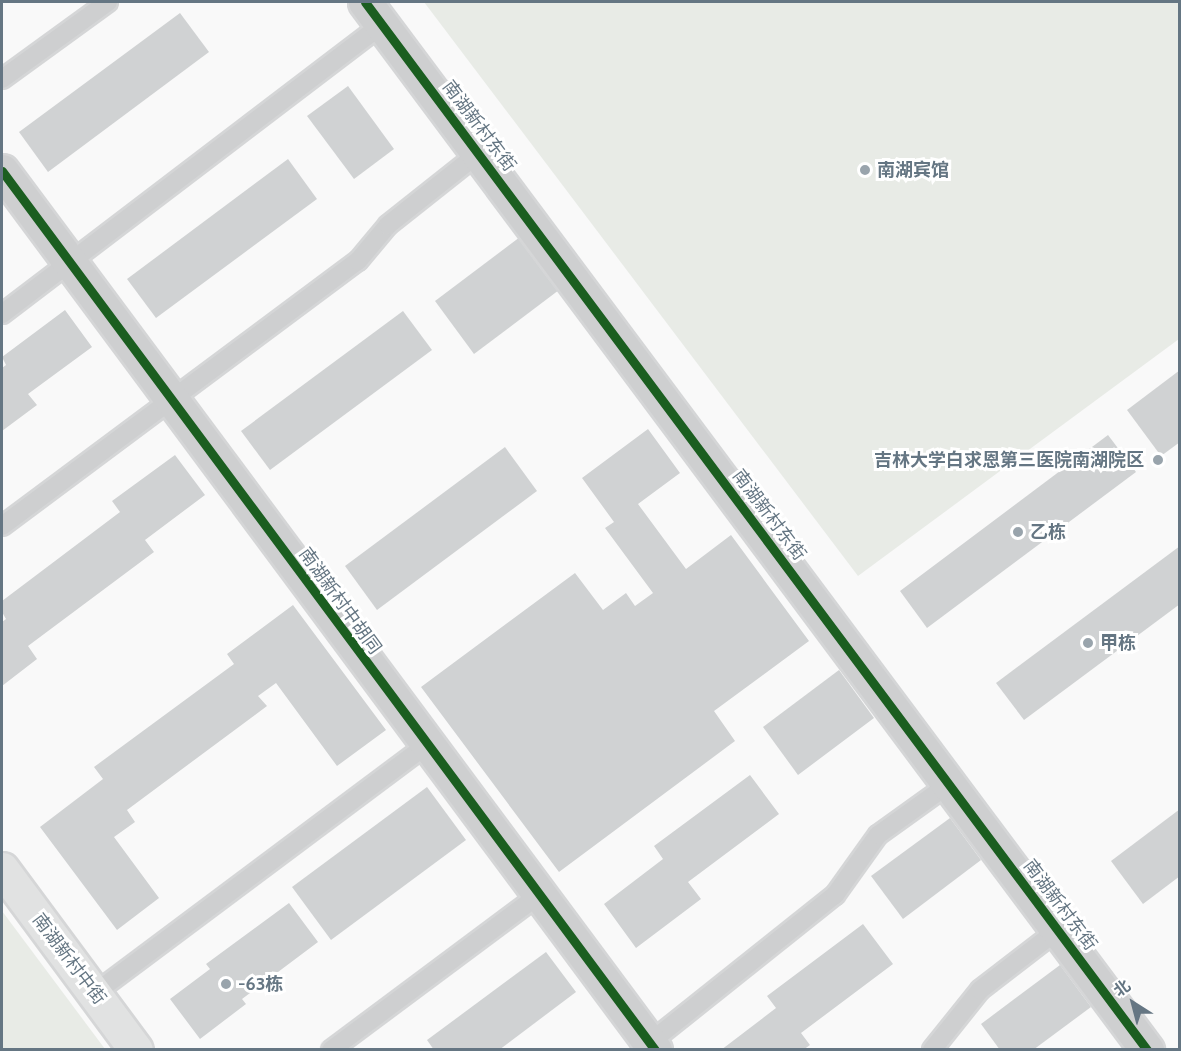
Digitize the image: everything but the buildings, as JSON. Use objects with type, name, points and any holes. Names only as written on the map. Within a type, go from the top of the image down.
[{"type":"street","name":"南湖新村东街","points":[[374,13],[1147,1050]]},
{"type":"street","name":"南湖新村中胡同","points":[[2,171],[426,746],[539,895],[649,1048]]},
{"type":"street","name":"南湖新村中街","points":[[2,869],[136,1050]]},
{"type":"lane","points":[[2,79],[108,2]]},
{"type":"lane","points":[[2,314],[70,263],[374,13]]},
{"type":"lane","points":[[2,526],[358,261],[388,225],[479,153]]},
{"type":"lane","points":[[94,993],[426,746]]},
{"type":"lane","points":[[649,1048],[835,895],[878,835],[949,783]]},
{"type":"lane","points":[[331,1050],[539,895]]},
{"type":"lane","points":[[932,1050],[980,990],[1058,930]]},
{"type":"shaded area","name":"南湖宾馆","points":[[424,2],[1179,2],[1179,339],[858,576]]},
{"type":"shaded area","points":[[2,911],[105,1049],[2,1049]]},
{"type":"cycle path","points":[[365,2],[1147,1050]]},
{"type":"cycle path","points":[[2,171],[655,1050]]},
{"type":"place","name":"南湖宾馆","points":[[865,170]]},
{"type":"place","name":"吉林大学白求恩第三医院南湖院区","points":[[1158,460]]},
{"type":"place","name":"乙栋","points":[[1018,532]]},
{"type":"place","name":"甲栋","points":[[1088,643]]},
{"type":"place","name":"-63栋","points":[[226,984]]}]
